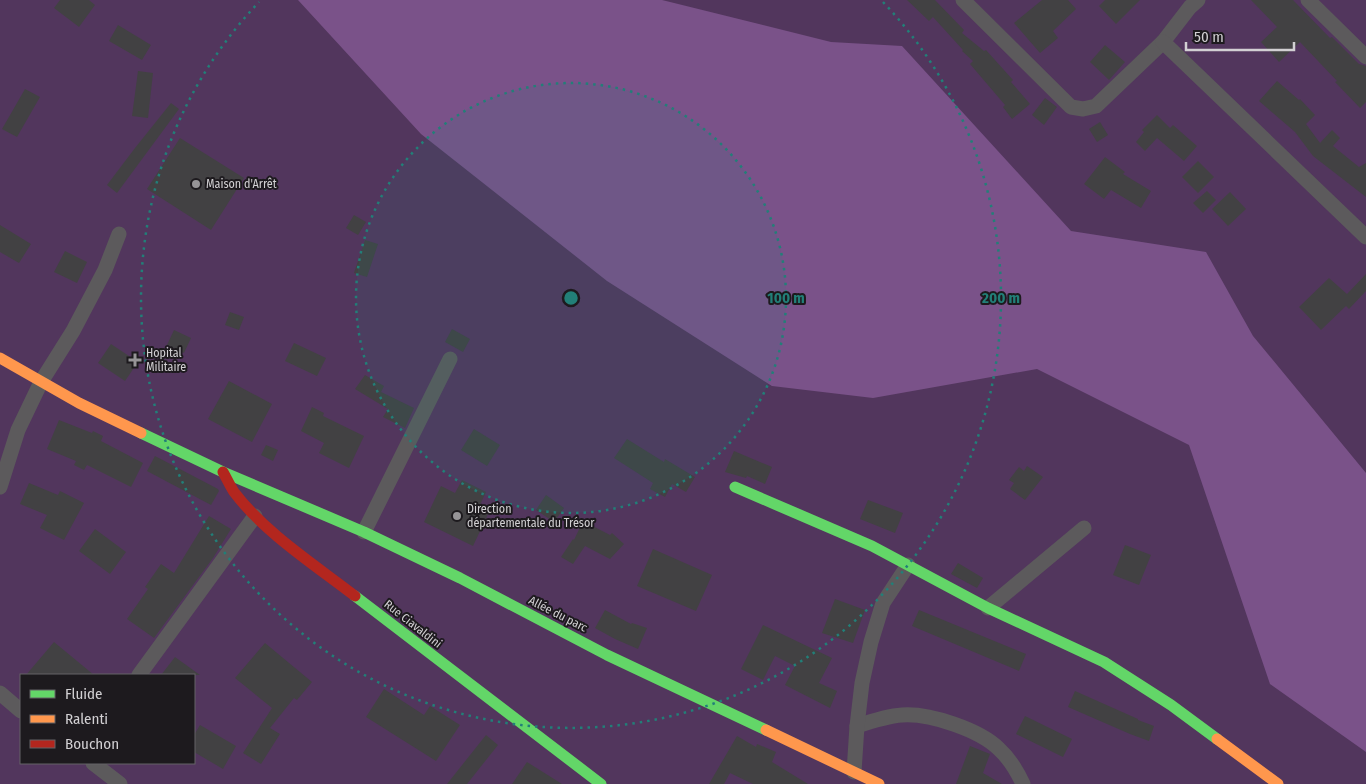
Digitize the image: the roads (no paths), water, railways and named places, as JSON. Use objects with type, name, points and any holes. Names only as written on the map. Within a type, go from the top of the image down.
[{"type":"street","points":[[963,0],[1071,107],[1083,109],[1096,106],[1163,42],[1190,2]]},
{"type":"street","points":[[1308,0],[1366,57]]},
{"type":"street","points":[[1163,42],[1366,237]]},
{"type":"street","points":[[0,486],[18,430],[41,382],[73,330],[105,270],[119,234]]},
{"type":"street","name":"Allée du parc","points":[[0,358],[87,407],[223,472],[364,532],[460,578],[607,655],[879,784]]},
{"type":"street","points":[[364,532],[450,359]]},
{"type":"street","name":"Rue Ciavaldini","points":[[223,472],[233,491],[255,516],[319,568],[601,784]]},
{"type":"street","points":[[735,487],[872,546],[988,608],[1104,662],[1171,705],[1278,784]]},
{"type":"street","points":[[140,674],[255,516]]},
{"type":"street","points":[[988,608],[1084,528]]},
{"type":"street","points":[[854,772],[862,683],[871,642],[883,603],[908,565]]},
{"type":"street","points":[[0,693],[20,710]]},
{"type":"street","points":[[857,726],[888,716],[904,715],[930,717],[956,725],[979,735],[999,748],[1015,768],[1023,784]]},
{"type":"street","points":[[94,764],[120,784]]},
{"type":"place","name":"Maison d'Arrêt","points":[[196,184]]},
{"type":"place","name":"Hopital Militaire","points":[[135,360]]},
{"type":"place","name":"Direction départementale du Trésor","points":[[457,516]]}]
